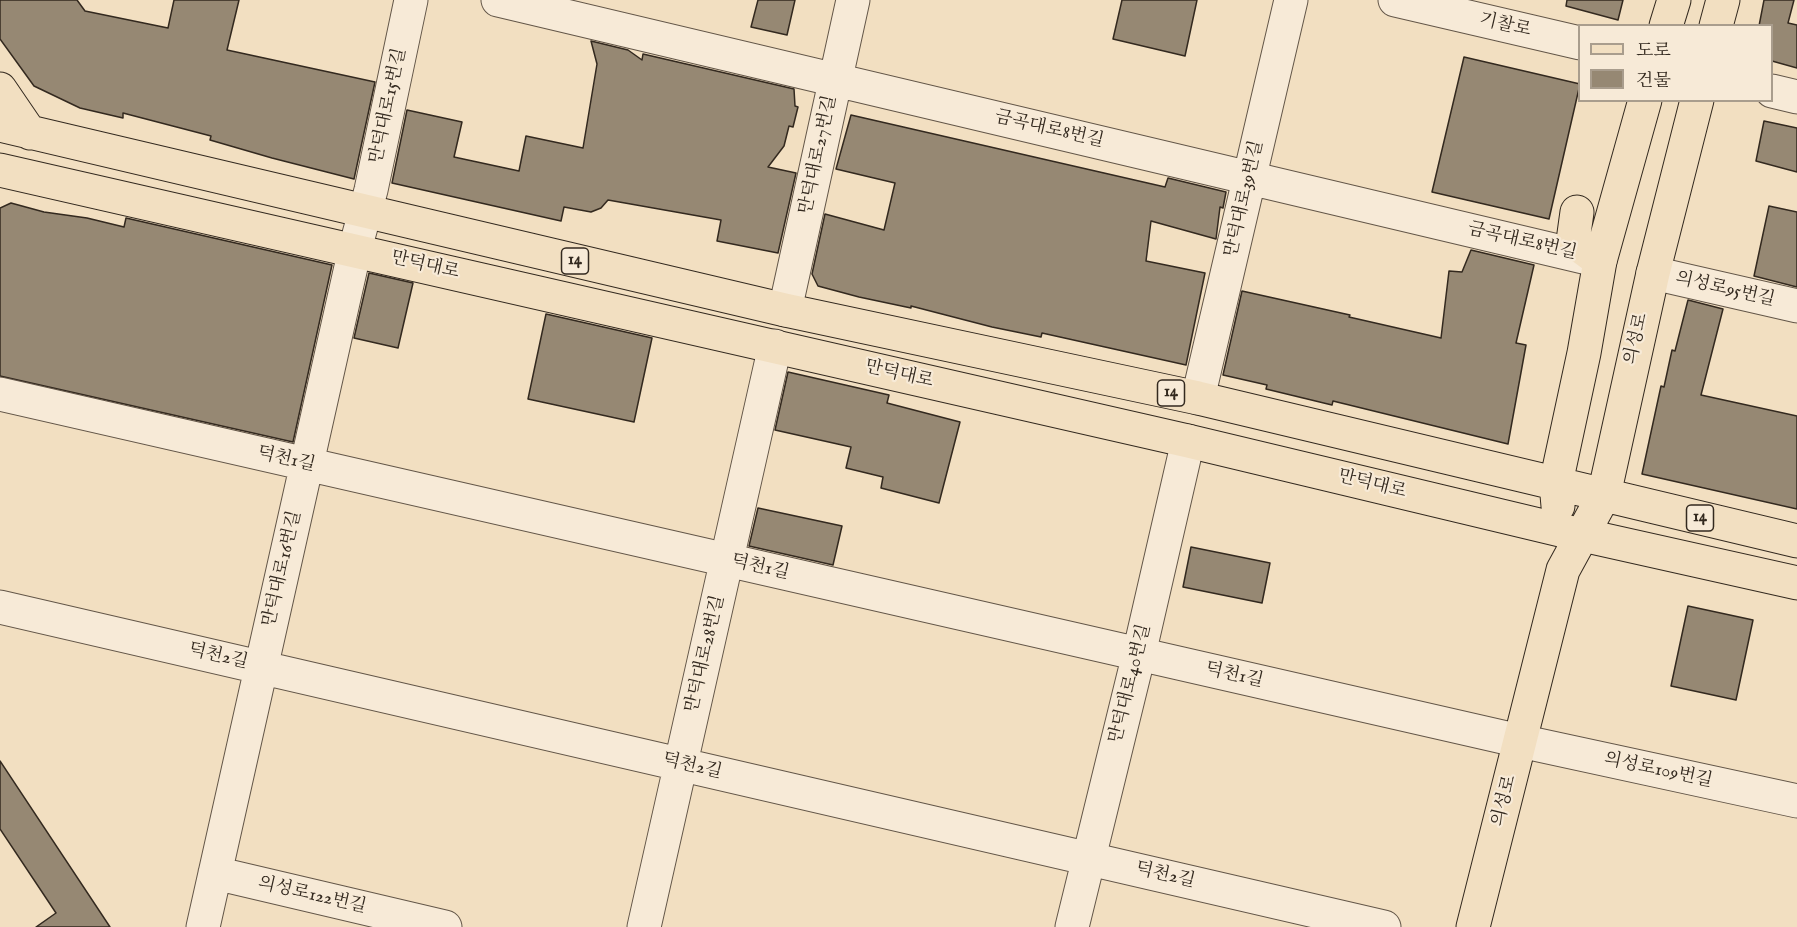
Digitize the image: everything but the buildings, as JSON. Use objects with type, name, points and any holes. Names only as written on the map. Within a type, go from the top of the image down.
[{"type":"main road","points":[[1667,24],[1674,0]]},
{"type":"main road","points":[[1716,24],[1722,0]]},
{"type":"main road","points":[[0,89],[15,129],[365,211]]},
{"type":"main road","name":"의성로","points":[[1473,927],[1571,532],[1556,483],[1584,353],[1600,261],[1644,102]]},
{"type":"main road","points":[[1584,353],[1587,384],[1599,399],[1613,395],[1630,368],[1621,353],[1696,102]]},
{"type":"main road","name":"만덕대로","points":[[7,176],[355,249],[1797,584]]},
{"type":"main road","name":"14","points":[[365,211],[785,310],[1198,398],[1797,541]]},
{"type":"main road","points":[[1577,212],[1573,241],[1600,261]]},
{"type":"main road","name":"의성로","points":[[1571,532],[1604,495],[1630,368]]},
{"type":"street","name":"만덕대로15번길","points":[[365,211],[411,0]]},
{"type":"street","name":"금곡대로8번길","points":[[498,0],[1600,261]]},
{"type":"street","name":"만덕대로27번길","points":[[785,310],[853,0]]},
{"type":"street","name":"만덕대로39번길","points":[[1198,398],[1291,0]]},
{"type":"street","name":"기찰로","points":[[1395,0],[1578,43]]},
{"type":"street","points":[[1773,91],[1797,97]]},
{"type":"street","name":"만덕대로16번길","points":[[203,927],[365,211]]},
{"type":"street","name":"의성로95번길","points":[[1643,284],[1797,306]]},
{"type":"street","name":"만덕대로28번길","points":[[644,927],[775,346]]},
{"type":"street","name":"덕천1길","points":[[0,394],[1520,741]]},
{"type":"street","name":"만덕대로40번길","points":[[1072,927],[1188,441]]},
{"type":"street","name":"덕천2길","points":[[0,607],[1384,927]]},
{"type":"street","name":"의성로109번길","points":[[1520,741],[1797,801]]},
{"type":"street","name":"의성로122번길","points":[[215,873],[445,927]]}]
